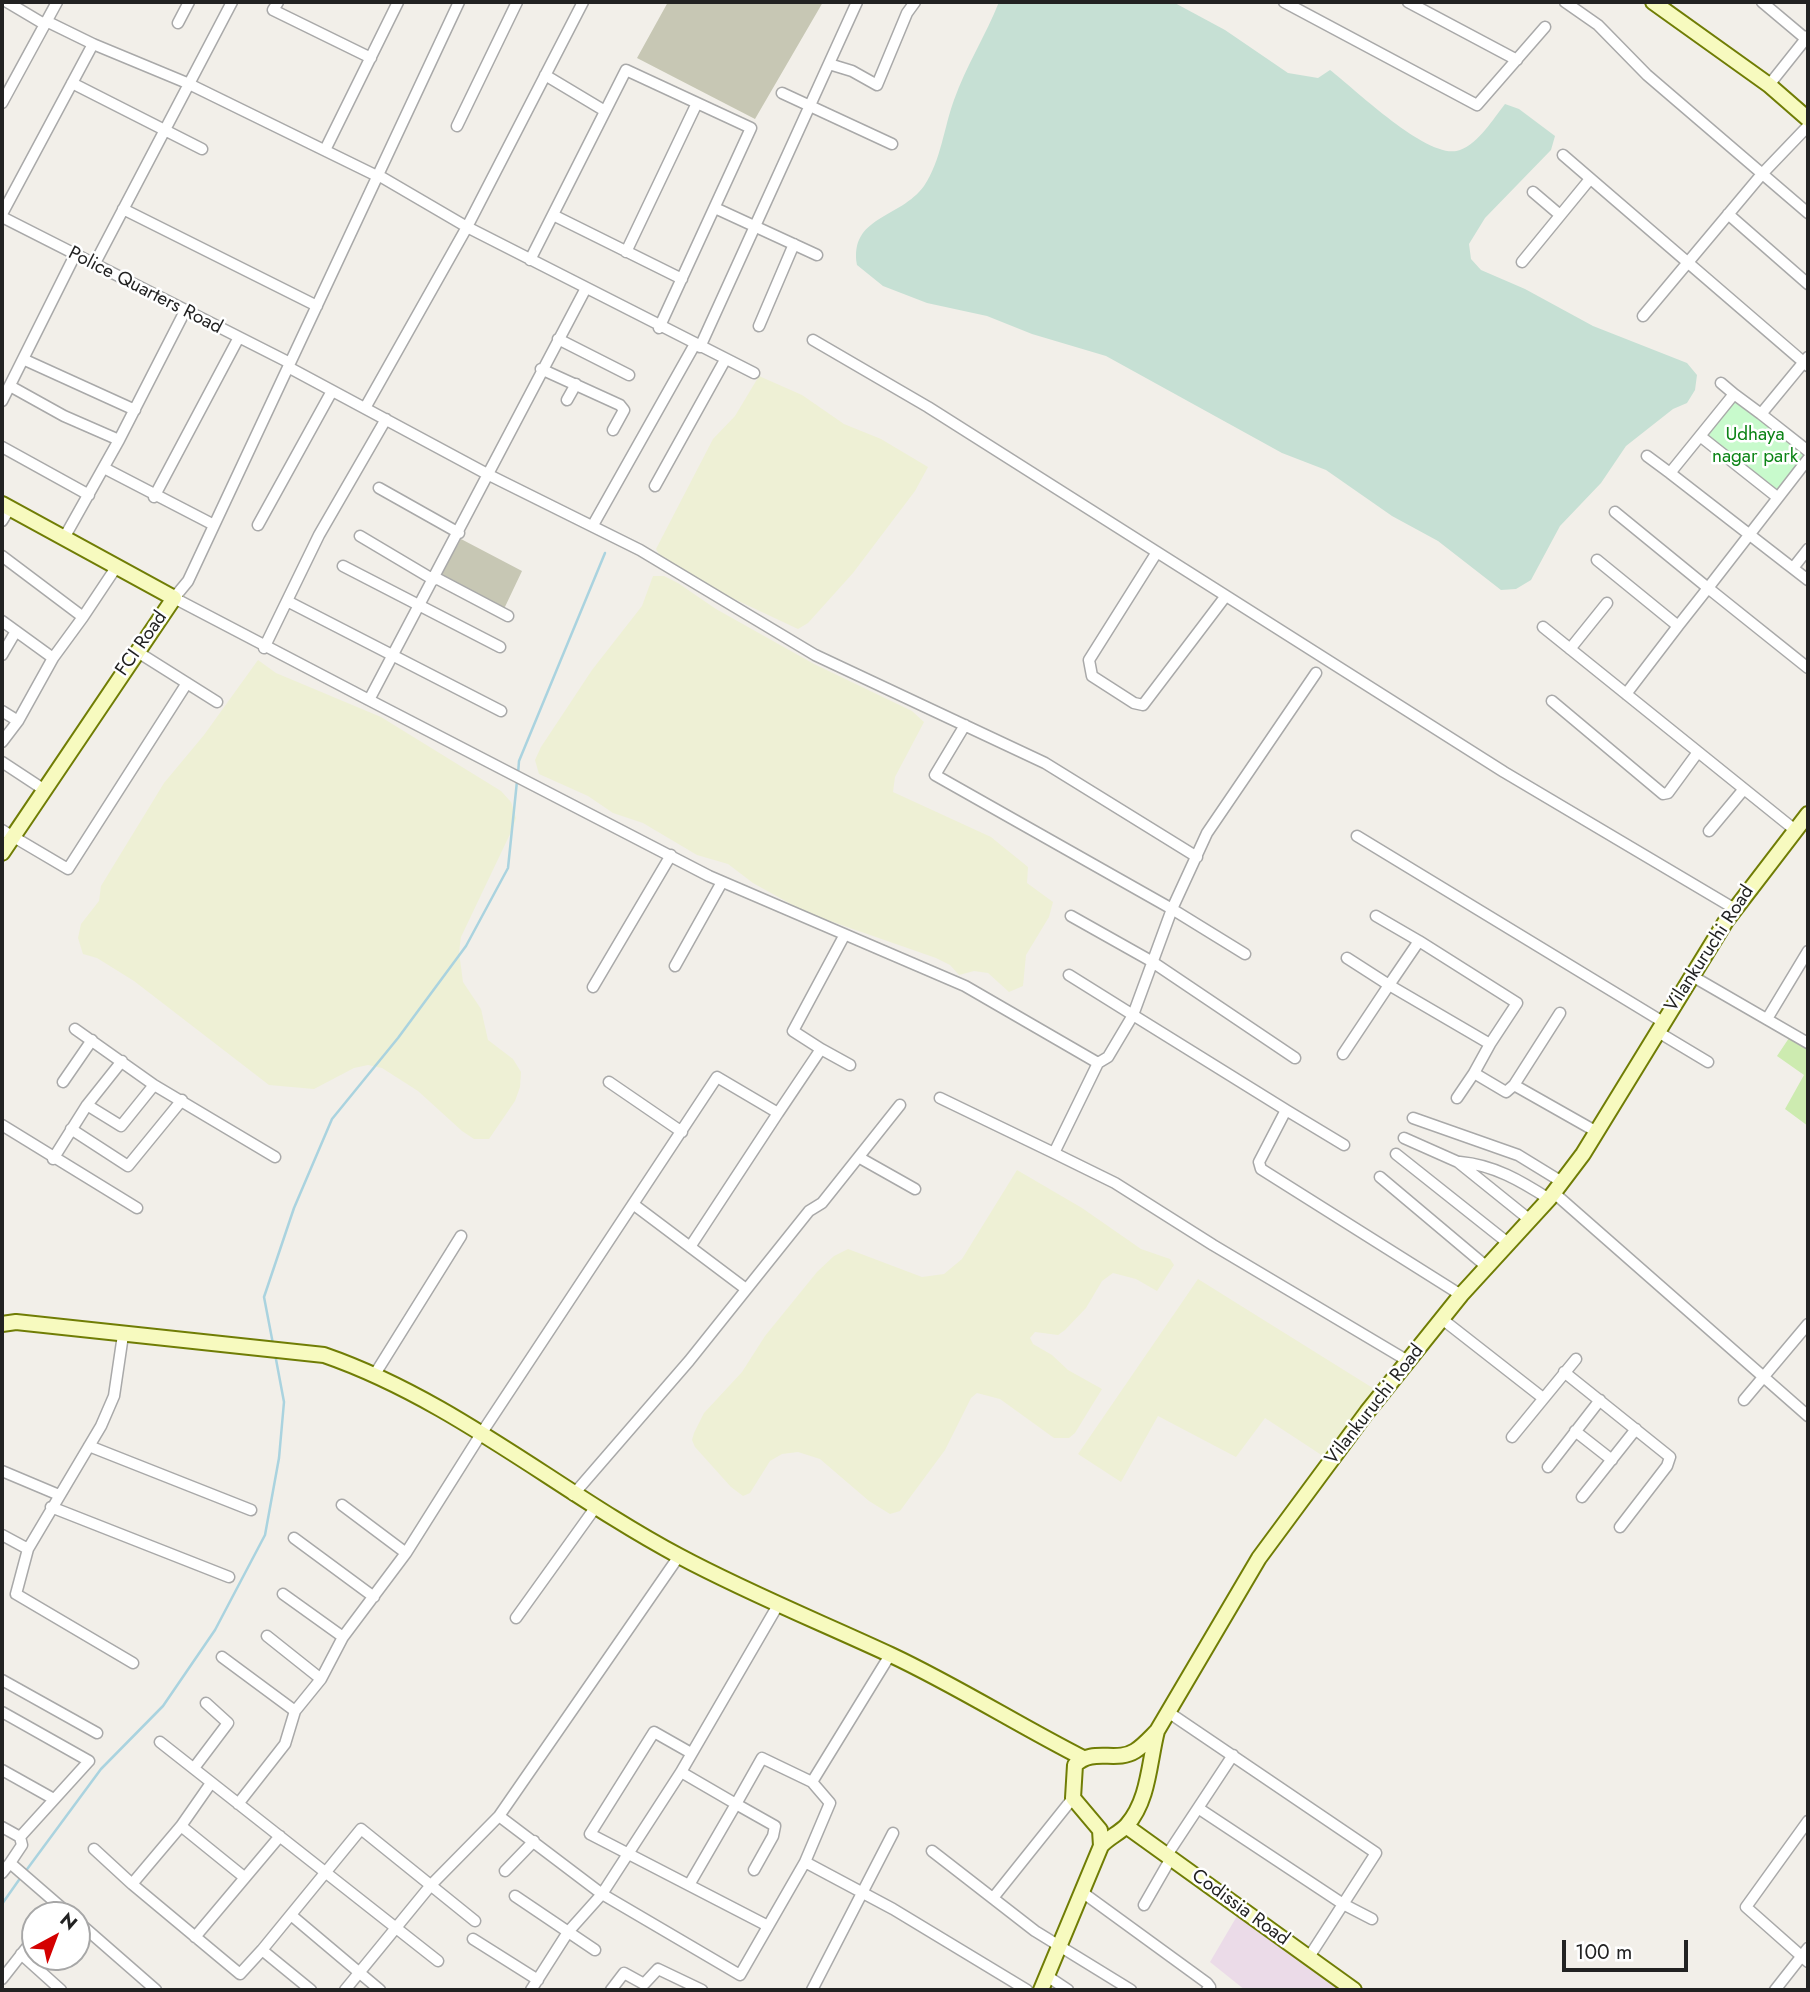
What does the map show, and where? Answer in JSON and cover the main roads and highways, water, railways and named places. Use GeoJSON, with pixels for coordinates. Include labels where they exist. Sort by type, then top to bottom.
{"type":"FeatureCollection","features":[{"type":"Feature","properties":{"kind":"waterway"},"geometry":{"type":"LineString","coordinates":[[518,774],[519,761],[605,553]]}},
{"type":"Feature","properties":{"kind":"waterway"},"geometry":{"type":"LineString","coordinates":[[273,1344],[264,1297],[294,1208],[332,1119],[398,1038],[466,946],[508,868],[517,781]]}},
{"type":"Feature","properties":{"kind":"waterway"},"geometry":{"type":"LineString","coordinates":[[25,1872],[101,1769],[163,1706],[215,1630],[265,1535],[279,1458],[284,1402],[275,1354]]}},
{"type":"Feature","properties":{"kind":"waterway"},"geometry":{"type":"LineString","coordinates":[[2,1904],[21,1877]]}},
{"type":"Feature","properties":{"kind":"park label","name":"Udhaya nagar park"},"geometry":{"type":"Point","coordinates":[1755,446]}}]}
